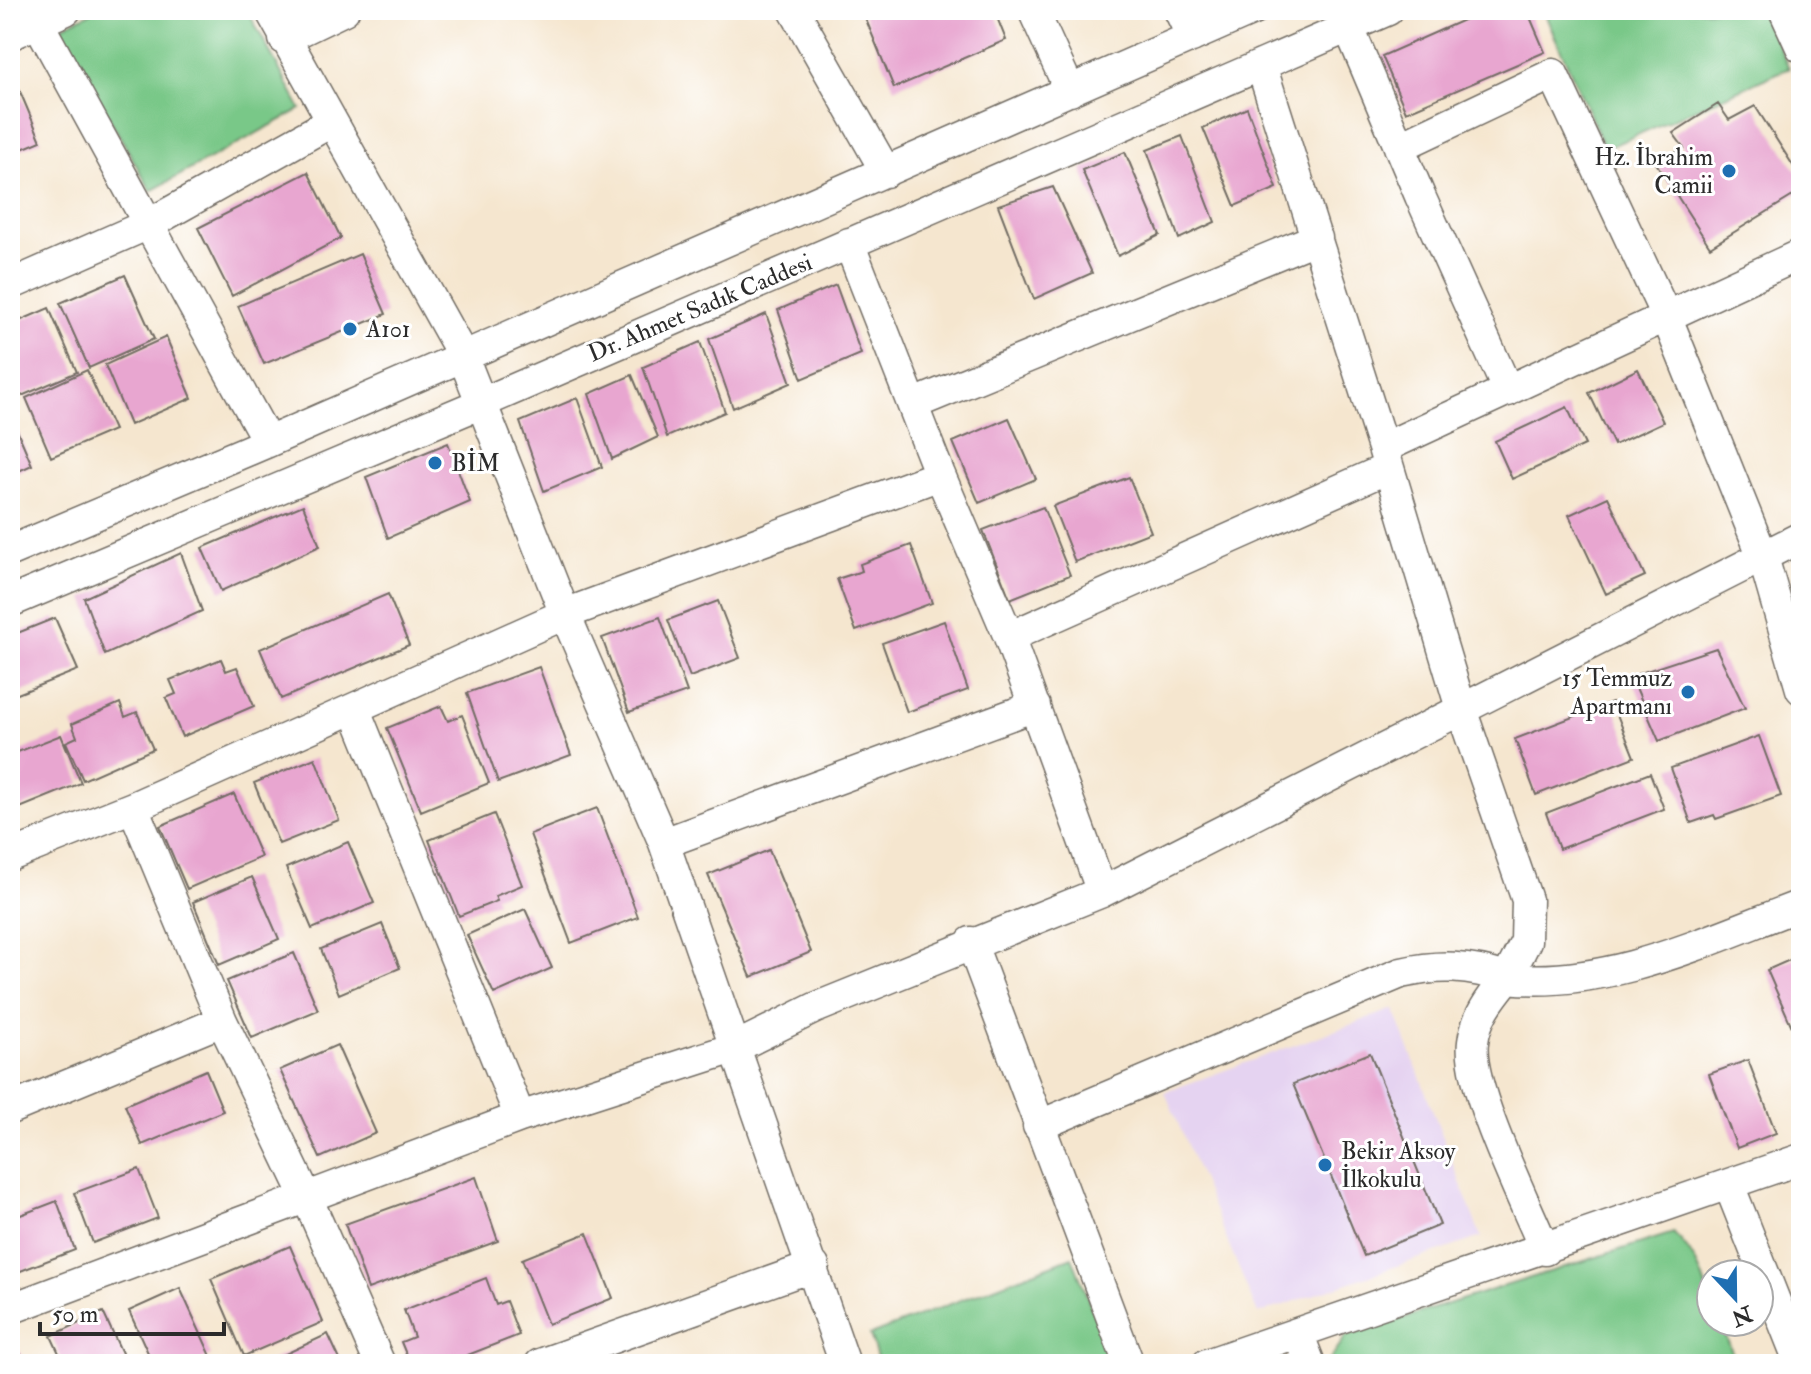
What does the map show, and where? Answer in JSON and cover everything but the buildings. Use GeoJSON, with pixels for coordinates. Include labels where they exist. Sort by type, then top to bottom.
{"type":"FeatureCollection","features":[{"type":"Feature","properties":{"kind":"street"},"geometry":{"type":"LineString","coordinates":[[270,10],[462,354],[484,402],[565,614],[664,843],[734,1048],[814,1266],[845,1364]]}},
{"type":"Feature","properties":{"kind":"street"},"geometry":{"type":"LineString","coordinates":[[284,39],[344,10]]}},
{"type":"Feature","properties":{"kind":"street"},"geometry":{"type":"LineString","coordinates":[[794,10],[886,172]]}},
{"type":"Feature","properties":{"kind":"street"},"geometry":{"type":"LineString","coordinates":[[1033,10],[1070,91]]}},
{"type":"Feature","properties":{"kind":"street"},"geometry":{"type":"LineString","coordinates":[[10,551],[268,442],[462,354],[1070,91],[1186,24],[1253,10]]}},
{"type":"Feature","properties":{"kind":"street","name":"Dr. Ahmet Sadık Caddesi"},"geometry":{"type":"LineString","coordinates":[[10,602],[484,402],[1388,10]]}},
{"type":"Feature","properties":{"kind":"street"},"geometry":{"type":"LineString","coordinates":[[1784,10],[1801,47]]}},
{"type":"Feature","properties":{"kind":"street"},"geometry":{"type":"LineString","coordinates":[[10,35],[45,14],[151,223],[268,442]]}},
{"type":"Feature","properties":{"kind":"street"},"geometry":{"type":"LineString","coordinates":[[1349,28],[1508,391]]}},
{"type":"Feature","properties":{"kind":"street"},"geometry":{"type":"LineString","coordinates":[[1261,65],[1386,458],[1462,712],[1527,900],[1526,941],[1507,978],[1487,1003],[1477,1024],[1472,1066],[1545,1250]]}},
{"type":"Feature","properties":{"kind":"street"},"geometry":{"type":"LineString","coordinates":[[1399,147],[1553,74],[1667,318],[1763,557],[1801,689]]}},
{"type":"Feature","properties":{"kind":"street"},"geometry":{"type":"LineString","coordinates":[[10,285],[151,223],[331,122]]}},
{"type":"Feature","properties":{"kind":"street"},"geometry":{"type":"LineString","coordinates":[[914,404],[1317,238]]}},
{"type":"Feature","properties":{"kind":"street"},"geometry":{"type":"LineString","coordinates":[[849,243],[940,475],[1009,637],[1102,892]]}},
{"type":"Feature","properties":{"kind":"street"},"geometry":{"type":"LineString","coordinates":[[1009,637],[1386,458],[1508,391],[1801,254]]}},
{"type":"Feature","properties":{"kind":"street"},"geometry":{"type":"LineString","coordinates":[[10,856],[133,807],[565,614],[940,475]]}},
{"type":"Feature","properties":{"kind":"street"},"geometry":{"type":"LineString","coordinates":[[10,1309],[308,1200],[520,1117],[734,1048],[815,1008],[971,942],[1102,892],[1462,712],[1801,537]]}},
{"type":"Feature","properties":{"kind":"street"},"geometry":{"type":"LineString","coordinates":[[664,843],[1035,706]]}},
{"type":"Feature","properties":{"kind":"street"},"geometry":{"type":"LineString","coordinates":[[355,710],[520,1117]]}},
{"type":"Feature","properties":{"kind":"street"},"geometry":{"type":"LineString","coordinates":[[133,807],[222,1021],[308,1200],[380,1364]]}},
{"type":"Feature","properties":{"kind":"street"},"geometry":{"type":"LineString","coordinates":[[1038,1126],[1401,973],[1452,966],[1507,978],[1563,979],[1625,968],[1801,905]]}},
{"type":"Feature","properties":{"kind":"street"},"geometry":{"type":"LineString","coordinates":[[971,942],[1129,1364]]}},
{"type":"Feature","properties":{"kind":"street"},"geometry":{"type":"LineString","coordinates":[[10,1109],[222,1021]]}},
{"type":"Feature","properties":{"kind":"street"},"geometry":{"type":"LineString","coordinates":[[1207,1364],[1545,1250],[1801,1159]]}},
{"type":"Feature","properties":{"kind":"street"},"geometry":{"type":"LineString","coordinates":[[1729,1185],[1800,1364]]}},
{"type":"Feature","properties":{"kind":"street"},"geometry":{"type":"LineString","coordinates":[[540,1364],[814,1266]]}},
{"type":"Feature","properties":{"kind":"street"},"geometry":{"type":"LineString","coordinates":[[1298,1333],[1310,1364]]}},
{"type":"Feature","properties":{"kind":"shaded area","name":"Bekir Aksoy İlkokulu"},"geometry":{"type":"Polygon","coordinates":[[[1394,1009],[1481,1237],[1258,1314],[1165,1092],[1394,1009]]]}},
{"type":"Feature","properties":{"kind":"green space"},"geometry":{"type":"Polygon","coordinates":[[[97,10],[247,10],[301,109],[151,191],[58,28],[97,10]]]}},
{"type":"Feature","properties":{"kind":"green space"},"geometry":{"type":"Polygon","coordinates":[[[1543,10],[1762,10],[1789,68],[1605,149],[1543,10]]]}},
{"type":"Feature","properties":{"kind":"green space"},"geometry":{"type":"Polygon","coordinates":[[[1673,1233],[1695,1260],[1695,1338],[1726,1338],[1737,1364],[1327,1364],[1346,1336],[1673,1233]]]}},
{"type":"Feature","properties":{"kind":"green space"},"geometry":{"type":"Polygon","coordinates":[[[1072,1257],[1107,1348],[1108,1364],[879,1364],[870,1335],[1072,1257]]]}},
{"type":"Feature","properties":{"kind":"place","name":"Hz. İbrahim Camii"},"geometry":{"type":"Point","coordinates":[1729,171]}},
{"type":"Feature","properties":{"kind":"place","name":"A101"},"geometry":{"type":"Point","coordinates":[350,329]}},
{"type":"Feature","properties":{"kind":"place","name":"BİM"},"geometry":{"type":"Point","coordinates":[435,463]}},
{"type":"Feature","properties":{"kind":"place","name":"15 Temmuz Apartmanı"},"geometry":{"type":"Point","coordinates":[1688,692]}},
{"type":"Feature","properties":{"kind":"place","name":"Bekir Aksoy İlkokulu"},"geometry":{"type":"Point","coordinates":[1325,1165]}}]}
